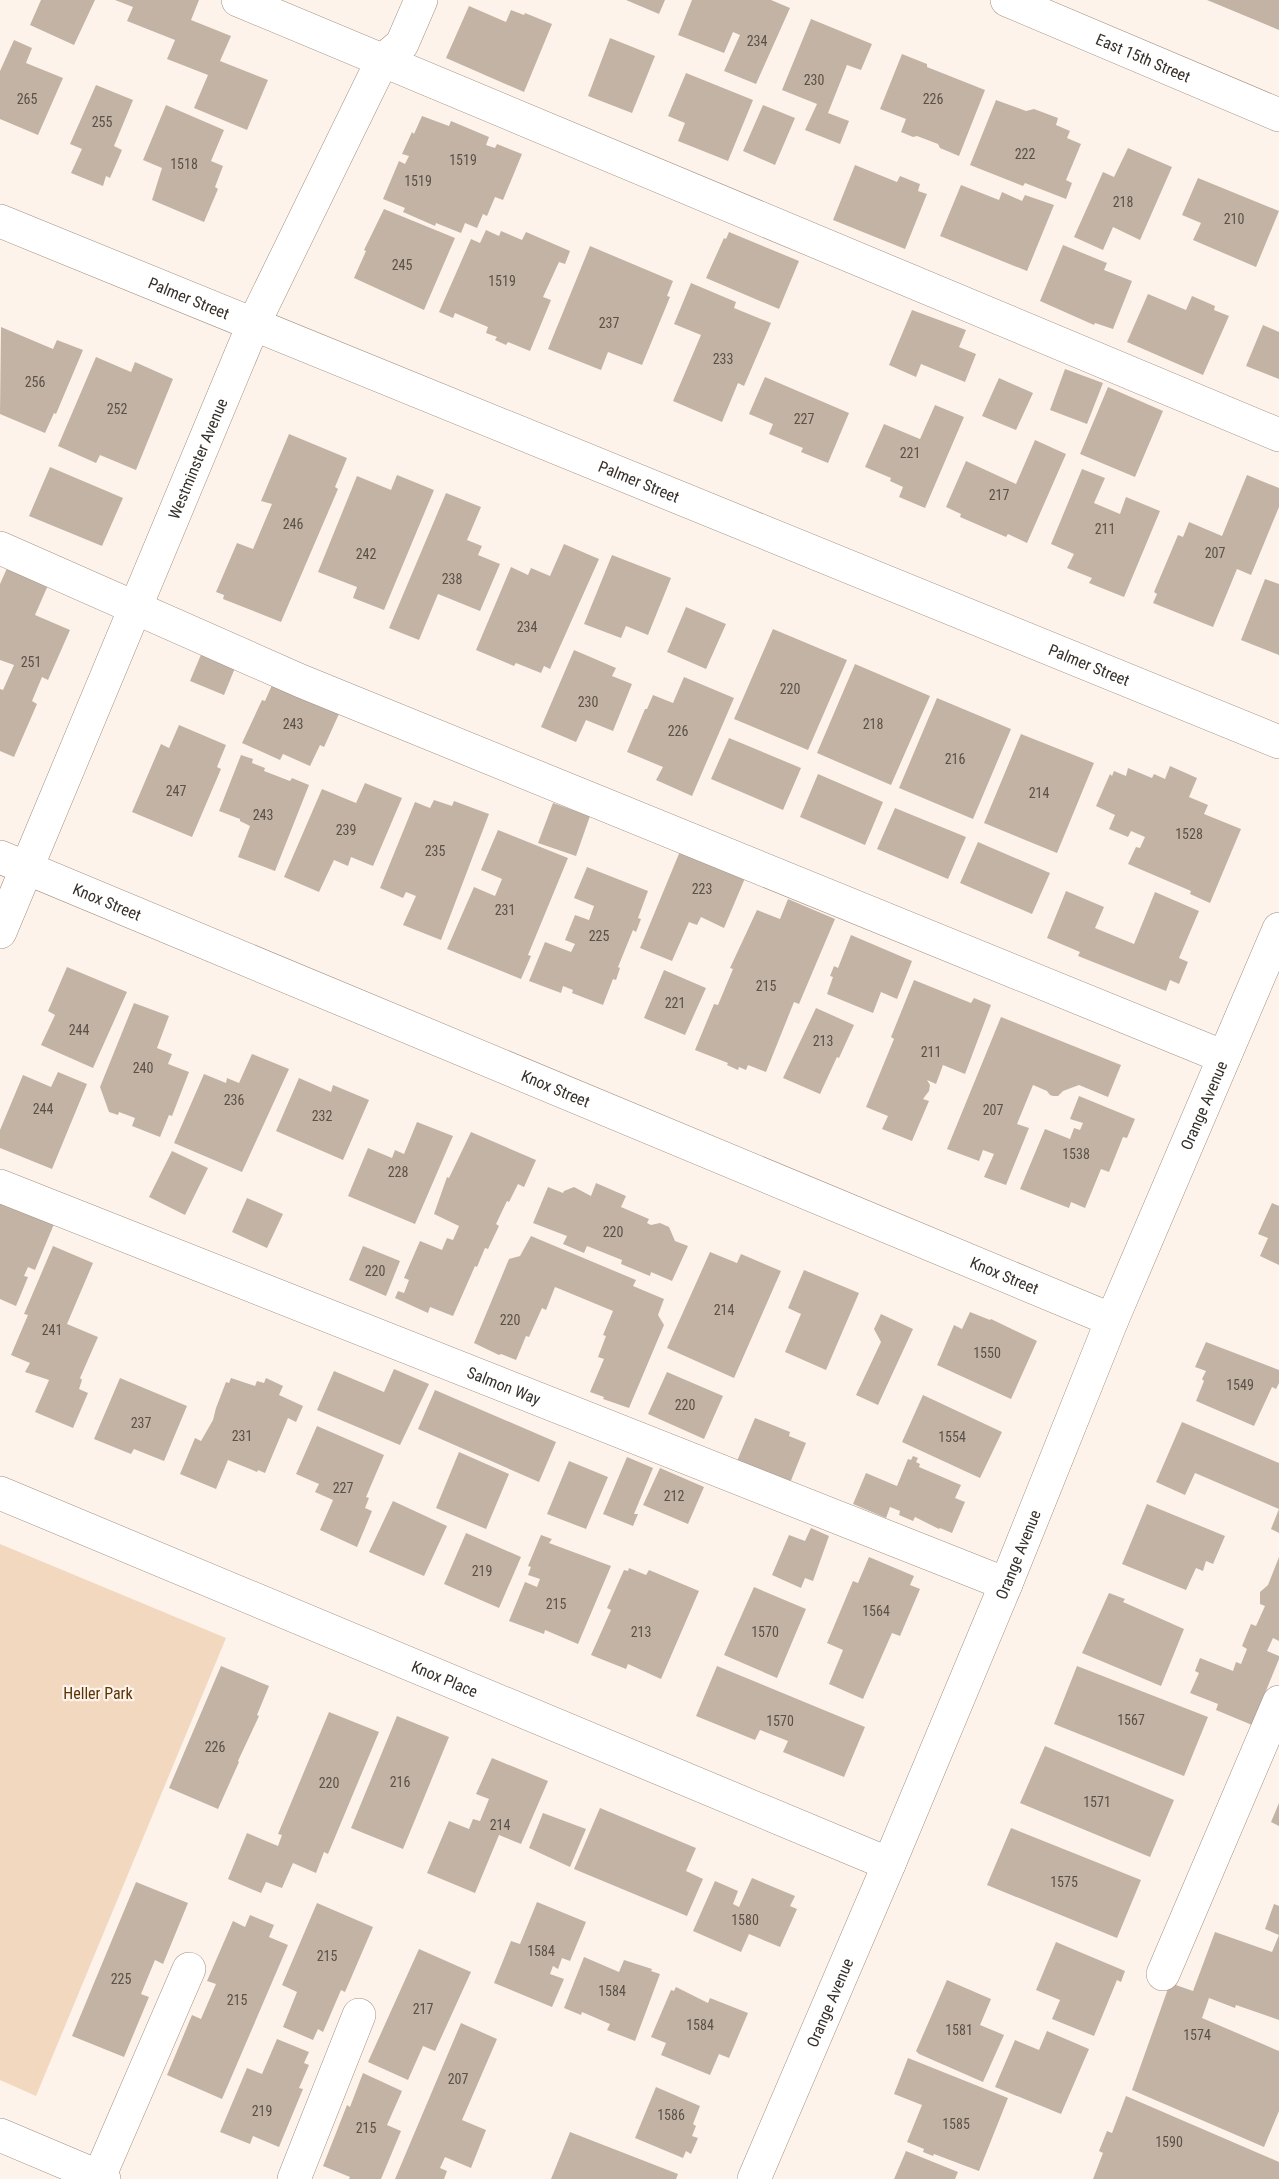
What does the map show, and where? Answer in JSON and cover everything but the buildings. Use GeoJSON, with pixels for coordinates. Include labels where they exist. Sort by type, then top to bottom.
{"type":"FeatureCollection","features":[{"type":"Feature","properties":{"kind":"street"},"geometry":{"type":"LineString","coordinates":[[238,0],[1279,435]]}},
{"type":"Feature","properties":{"kind":"street","name":"Westminster Avenue"},"geometry":{"type":"LineString","coordinates":[[0,932],[14,862],[136,607],[254,323],[382,60],[402,44],[421,0]]}},
{"type":"Feature","properties":{"kind":"street","name":"East 15th Street"},"geometry":{"type":"LineString","coordinates":[[1020,2],[1279,116]]}},
{"type":"Feature","properties":{"kind":"street","name":"Palmer Street"},"geometry":{"type":"LineString","coordinates":[[0,221],[1279,742]]}},
{"type":"Feature","properties":{"kind":"street"},"geometry":{"type":"LineString","coordinates":[[0,548],[301,681],[1224,1057]]}},
{"type":"Feature","properties":{"kind":"street","name":"Knox Street"},"geometry":{"type":"LineString","coordinates":[[14,862],[1112,1320]]}},
{"type":"Feature","properties":{"kind":"street","name":"Orange Avenue"},"geometry":{"type":"LineString","coordinates":[[754,2179],[889,1864],[1006,1584],[1112,1320],[1279,928]]}},
{"type":"Feature","properties":{"kind":"street","name":"Salmon Way"},"geometry":{"type":"LineString","coordinates":[[0,1186],[1006,1584]]}},
{"type":"Feature","properties":{"kind":"street","name":"Knox Place"},"geometry":{"type":"LineString","coordinates":[[0,1493],[889,1864]]}},
{"type":"Feature","properties":{"kind":"street"},"geometry":{"type":"LineString","coordinates":[[1163,1974],[1279,1702]]}},
{"type":"Feature","properties":{"kind":"street"},"geometry":{"type":"LineString","coordinates":[[0,2135],[102,2178],[189,1969]]}},
{"type":"Feature","properties":{"kind":"street"},"geometry":{"type":"LineString","coordinates":[[294,2179],[359,2015]]}},
{"type":"Feature","properties":{"kind":"green space","name":"Heller Park"},"geometry":{"type":"Polygon","coordinates":[[[0,1544],[226,1638],[36,2096],[0,2080],[0,1544]]]}}]}
